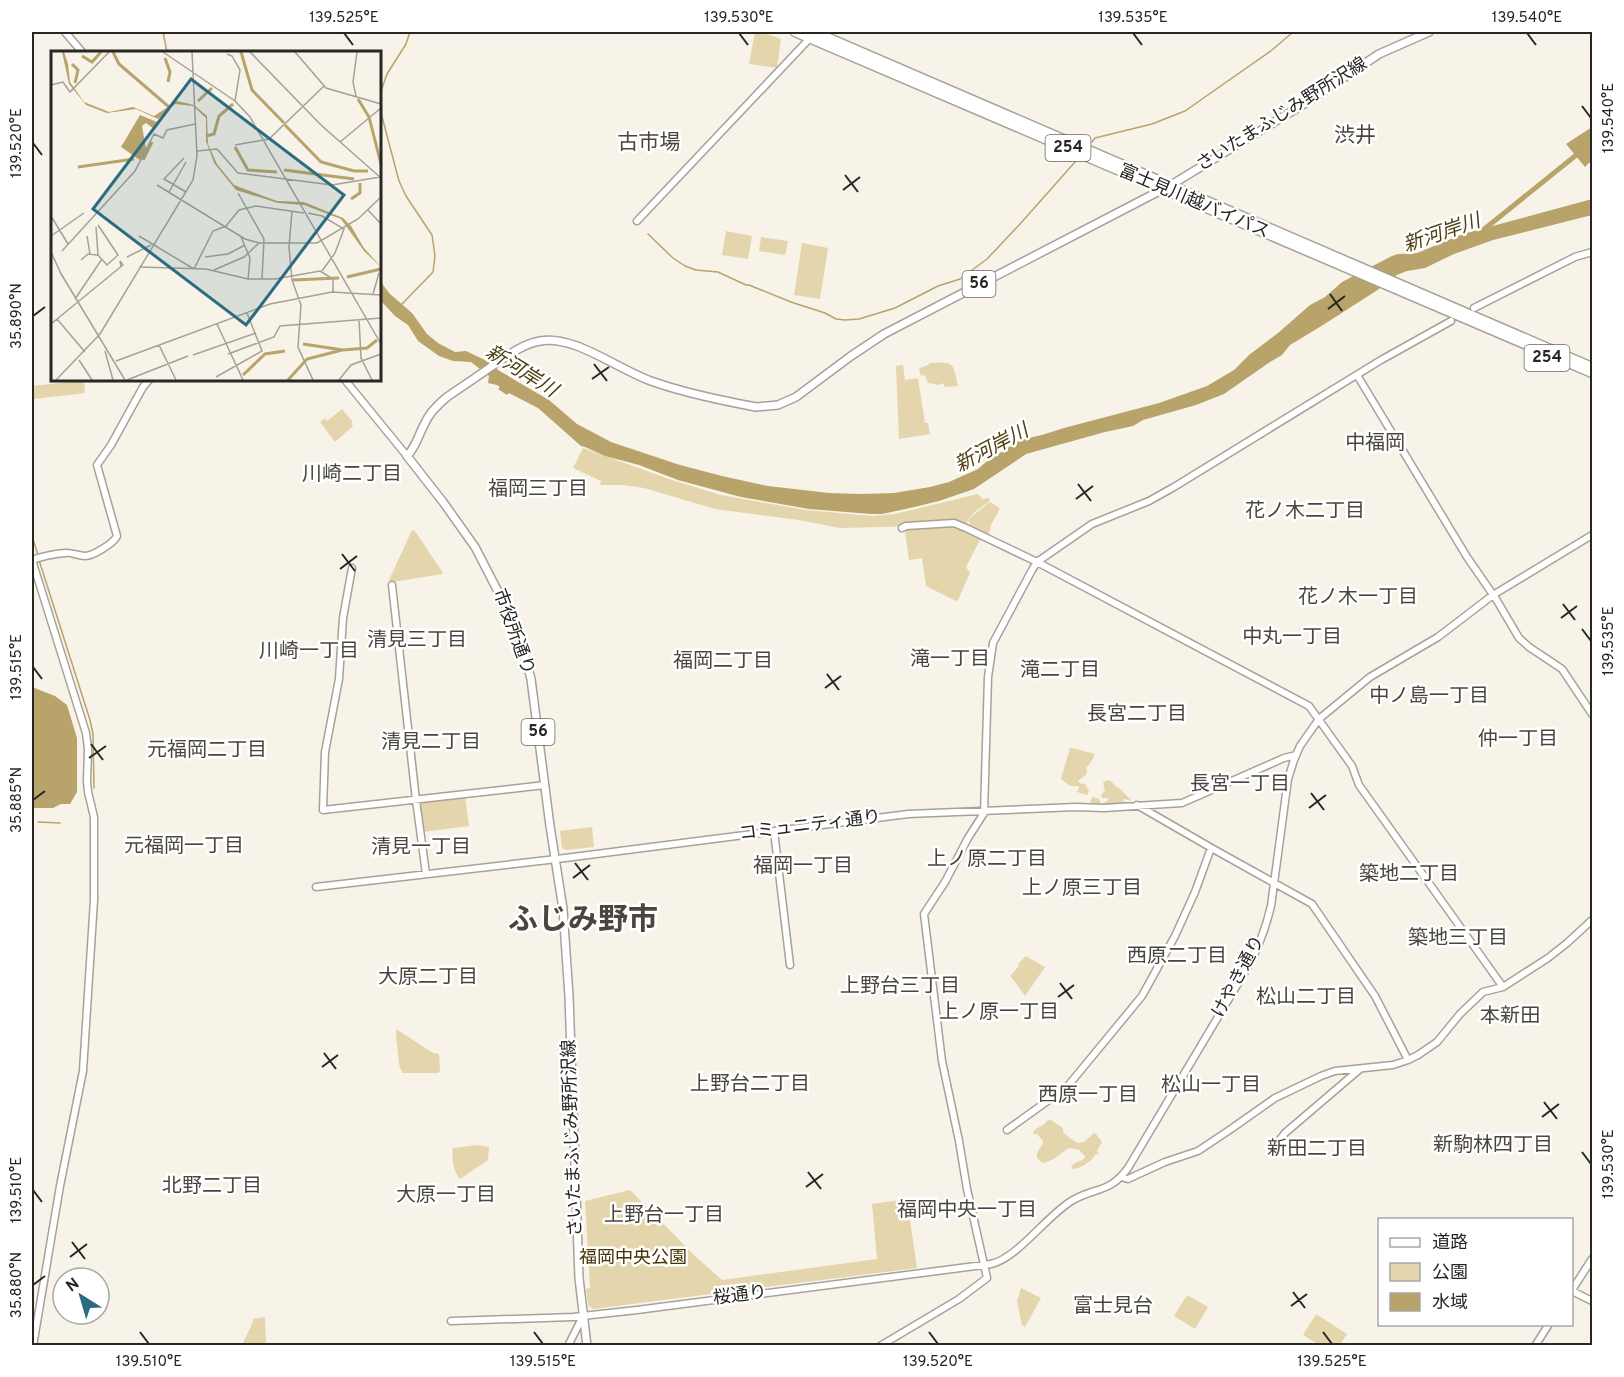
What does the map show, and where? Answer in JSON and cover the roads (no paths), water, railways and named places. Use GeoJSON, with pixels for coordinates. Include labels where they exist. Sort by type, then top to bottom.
{"type":"FeatureCollection","features":[{"type":"Feature","properties":{"kind":"highway","name":"富士見川越バイパス"},"geometry":{"type":"LineString","coordinates":[[795,32],[814,33],[1171,185],[1593,373]]}},
{"type":"Feature","properties":{"kind":"highway","name":"富士見川越バイパス"},"geometry":{"type":"LineString","coordinates":[[814,33],[1162,190],[1344,263]]}},
{"type":"Feature","properties":{"kind":"highway","name":"富士見川越バイパス"},"geometry":{"type":"LineString","coordinates":[[1403,289],[1593,367]]}},
{"type":"Feature","properties":{"kind":"highway","name":"254"},"geometry":{"type":"LineString","coordinates":[[1504,335],[1533,352],[1593,378]]}},
{"type":"Feature","properties":{"kind":"highway","name":"254"},"geometry":{"type":"LineString","coordinates":[[1536,343],[1558,348],[1593,362]]}},
{"type":"Feature","properties":{"kind":"main road","name":"さいたまふじみ野所沢線"},"geometry":{"type":"LineString","coordinates":[[407,456],[433,410],[512,353],[548,339],[567,342],[633,374],[664,386],[743,405],[761,407],[778,405],[796,397],[884,334],[1162,190],[1304,105],[1379,54],[1429,32]]}},
{"type":"Feature","properties":{"kind":"main road","name":"市役所通り"},"geometry":{"type":"LineString","coordinates":[[407,456],[468,537],[494,582],[523,649],[531,679],[563,909],[569,996]]}},
{"type":"Feature","properties":{"kind":"main road","name":"さいたまふじみ野所沢線"},"geometry":{"type":"LineString","coordinates":[[569,996],[576,1234],[583,1316]]}},
{"type":"Feature","properties":{"kind":"main road","name":"56"},"geometry":{"type":"LineString","coordinates":[[583,1316],[586,1346]]}},
{"type":"Feature","properties":{"kind":"street"},"geometry":{"type":"LineString","coordinates":[[65,32],[81,51]]}},
{"type":"Feature","properties":{"kind":"street"},"geometry":{"type":"LineString","coordinates":[[637,221],[814,33]]}},
{"type":"Feature","properties":{"kind":"street"},"geometry":{"type":"LineString","coordinates":[[1474,308],[1575,257],[1593,252]]}},
{"type":"Feature","properties":{"kind":"street"},"geometry":{"type":"LineString","coordinates":[[880,1346],[959,1299],[986,1280],[987,1275],[965,1182],[942,1061],[924,914],[945,882],[984,812],[988,677],[993,643],[1037,562],[1092,524],[1149,501],[1174,487],[1381,360],[1451,321]]}},
{"type":"Feature","properties":{"kind":"street"},"geometry":{"type":"LineString","coordinates":[[1357,375],[1519,638],[1529,648],[1562,669],[1593,714]]}},
{"type":"Feature","properties":{"kind":"street"},"geometry":{"type":"LineString","coordinates":[[33,1346],[82,1071],[93,900],[94,817],[88,792],[86,734],[32,560],[42,556],[68,553],[84,556],[116,541],[117,537],[97,465],[148,381]]}},
{"type":"Feature","properties":{"kind":"street"},"geometry":{"type":"LineString","coordinates":[[346,381],[407,456]]}},
{"type":"Feature","properties":{"kind":"street"},"geometry":{"type":"LineString","coordinates":[[902,528],[954,523],[1037,562],[1309,706],[1352,766],[1359,785],[1503,987]]}},
{"type":"Feature","properties":{"kind":"street","name":"けやき通り"},"geometry":{"type":"LineString","coordinates":[[1122,1177],[1249,965],[1267,922],[1287,788],[1296,755],[1308,733],[1319,719],[1370,677],[1438,637],[1493,595],[1593,535]]}},
{"type":"Feature","properties":{"kind":"street"},"geometry":{"type":"LineString","coordinates":[[352,568],[343,618],[340,672],[325,752],[323,810],[545,785]]}},
{"type":"Feature","properties":{"kind":"street"},"geometry":{"type":"LineString","coordinates":[[392,585],[426,874]]}},
{"type":"Feature","properties":{"kind":"street","name":"コミュニティ通り"},"geometry":{"type":"LineString","coordinates":[[316,887],[908,814],[1076,807],[1104,808],[1182,802],[1284,758],[1296,755]]}},
{"type":"Feature","properties":{"kind":"street"},"geometry":{"type":"LineString","coordinates":[[1137,805],[1312,904],[1375,996],[1408,1060]]}},
{"type":"Feature","properties":{"kind":"street"},"geometry":{"type":"LineString","coordinates":[[774,831],[790,965]]}},
{"type":"Feature","properties":{"kind":"street"},"geometry":{"type":"LineString","coordinates":[[1007,1130],[1067,1087],[1142,996],[1195,892],[1211,848]]}},
{"type":"Feature","properties":{"kind":"street","name":"桜通り"},"geometry":{"type":"LineString","coordinates":[[451,1321],[583,1316],[996,1263],[1071,1201],[1110,1186],[1122,1177],[1128,1179],[1165,1162],[1198,1151],[1275,1098],[1335,1071],[1386,1066],[1408,1060],[1437,1042],[1467,1005],[1483,992],[1503,987],[1558,950],[1593,920]]}},
{"type":"Feature","properties":{"kind":"street"},"geometry":{"type":"LineString","coordinates":[[1274,1147],[1285,1133],[1360,1069]]}},
{"type":"Feature","properties":{"kind":"street"},"geometry":{"type":"LineString","coordinates":[[1573,1289],[1593,1259]]}},
{"type":"Feature","properties":{"kind":"street"},"geometry":{"type":"LineString","coordinates":[[1573,1291],[1593,1301]]}},
{"type":"Feature","properties":{"kind":"street"},"geometry":{"type":"LineString","coordinates":[[568,1346],[583,1316]]}},
{"type":"Feature","properties":{"kind":"street"},"geometry":{"type":"LineString","coordinates":[[1535,1346],[1548,1326]]}},
{"type":"Feature","properties":{"kind":"water"},"geometry":{"type":"Polygon","coordinates":[[[1592,127],[1592,160],[1585,167],[1566,144],[1592,127]]]}},
{"type":"Feature","properties":{"kind":"water"},"geometry":{"type":"Polygon","coordinates":[[[1592,199],[1592,215],[1493,240],[1454,254],[1425,268],[1397,275],[1376,291],[1290,345],[1282,355],[1224,394],[1196,405],[1143,420],[1133,426],[1026,454],[974,489],[939,501],[882,514],[809,509],[741,497],[678,480],[581,446],[538,408],[509,393],[507,395],[498,389],[500,387],[497,385],[488,383],[489,376],[471,362],[453,361],[439,356],[418,341],[408,325],[395,316],[381,301],[381,282],[390,294],[412,313],[427,334],[438,343],[455,352],[466,351],[485,360],[549,400],[577,424],[611,442],[680,465],[768,486],[829,493],[894,493],[949,482],[978,469],[1020,440],[1159,403],[1207,386],[1234,370],[1310,305],[1325,297],[1342,282],[1392,256],[1417,253],[1463,234],[1592,199]]]}},
{"type":"Feature","properties":{"kind":"water"},"geometry":{"type":"Polygon","coordinates":[[[32,687],[55,696],[67,705],[77,738],[77,792],[70,804],[61,804],[53,808],[32,808],[32,687]]]}},
{"type":"Feature","properties":{"kind":"waterway"},"geometry":{"type":"LineString","coordinates":[[163,32],[167,51]]}},
{"type":"Feature","properties":{"kind":"waterway"},"geometry":{"type":"LineString","coordinates":[[381,91],[387,74],[406,44],[410,32]]}},
{"type":"Feature","properties":{"kind":"waterway"},"geometry":{"type":"LineString","coordinates":[[1092,142],[1095,138],[1152,124],[1185,111],[1272,50],[1293,32]]}},
{"type":"Feature","properties":{"kind":"waterway"},"geometry":{"type":"LineString","coordinates":[[381,113],[399,181],[406,196],[432,235],[435,256],[433,272],[402,304]]}},
{"type":"Feature","properties":{"kind":"waterway","name":"新河岸川"},"geometry":{"type":"LineString","coordinates":[[1482,231],[1580,152]]}},
{"type":"Feature","properties":{"kind":"waterway"},"geometry":{"type":"LineString","coordinates":[[648,234],[685,266],[696,270],[718,272],[836,319],[859,319],[895,308],[938,286],[960,279],[987,259],[1075,162]]}},
{"type":"Feature","properties":{"kind":"waterway"},"geometry":{"type":"LineString","coordinates":[[32,536],[38,555]]}},
{"type":"Feature","properties":{"kind":"waterway"},"geometry":{"type":"LineString","coordinates":[[39,560],[90,720],[93,734],[94,788]]}},
{"type":"Feature","properties":{"kind":"waterway"},"geometry":{"type":"LineString","coordinates":[[38,822],[60,823]]}},
{"type":"Feature","properties":{"kind":"district","name":"渋井"},"geometry":{"type":"Point","coordinates":[1355,136]}},
{"type":"Feature","properties":{"kind":"district","name":"古市場"},"geometry":{"type":"Point","coordinates":[649,143]}},
{"type":"Feature","properties":{"kind":"district","name":"中福岡"},"geometry":{"type":"Point","coordinates":[1375,444]}},
{"type":"Feature","properties":{"kind":"district","name":"川崎二丁目"},"geometry":{"type":"Point","coordinates":[352,475]}},
{"type":"Feature","properties":{"kind":"district","name":"福岡三丁目"},"geometry":{"type":"Point","coordinates":[538,490]}},
{"type":"Feature","properties":{"kind":"district","name":"花ノ木二丁目"},"geometry":{"type":"Point","coordinates":[1305,512]}},
{"type":"Feature","properties":{"kind":"district","name":"花ノ木一丁目"},"geometry":{"type":"Point","coordinates":[1358,598]}},
{"type":"Feature","properties":{"kind":"district","name":"中丸一丁目"},"geometry":{"type":"Point","coordinates":[1292,638]}},
{"type":"Feature","properties":{"kind":"district","name":"清見三丁目"},"geometry":{"type":"Point","coordinates":[417,641]}},
{"type":"Feature","properties":{"kind":"district","name":"川崎一丁目"},"geometry":{"type":"Point","coordinates":[309,652]}},
{"type":"Feature","properties":{"kind":"district","name":"滝一丁目"},"geometry":{"type":"Point","coordinates":[950,660]}},
{"type":"Feature","properties":{"kind":"district","name":"福岡二丁目"},"geometry":{"type":"Point","coordinates":[723,662]}},
{"type":"Feature","properties":{"kind":"district","name":"滝二丁目"},"geometry":{"type":"Point","coordinates":[1060,671]}},
{"type":"Feature","properties":{"kind":"district","name":"中ノ島一丁目"},"geometry":{"type":"Point","coordinates":[1429,697]}},
{"type":"Feature","properties":{"kind":"district","name":"長宮二丁目"},"geometry":{"type":"Point","coordinates":[1137,715]}},
{"type":"Feature","properties":{"kind":"district","name":"仲一丁目"},"geometry":{"type":"Point","coordinates":[1518,740]}},
{"type":"Feature","properties":{"kind":"district","name":"清見二丁目"},"geometry":{"type":"Point","coordinates":[431,743]}},
{"type":"Feature","properties":{"kind":"district","name":"元福岡二丁目"},"geometry":{"type":"Point","coordinates":[207,751]}},
{"type":"Feature","properties":{"kind":"district","name":"長宮一丁目"},"geometry":{"type":"Point","coordinates":[1240,785]}},
{"type":"Feature","properties":{"kind":"district","name":"元福岡一丁目"},"geometry":{"type":"Point","coordinates":[184,847]}},
{"type":"Feature","properties":{"kind":"district","name":"清見一丁目"},"geometry":{"type":"Point","coordinates":[421,848]}},
{"type":"Feature","properties":{"kind":"district","name":"上ノ原二丁目"},"geometry":{"type":"Point","coordinates":[987,860]}},
{"type":"Feature","properties":{"kind":"district","name":"福岡一丁目"},"geometry":{"type":"Point","coordinates":[803,867]}},
{"type":"Feature","properties":{"kind":"district","name":"築地二丁目"},"geometry":{"type":"Point","coordinates":[1409,875]}},
{"type":"Feature","properties":{"kind":"district","name":"上ノ原三丁目"},"geometry":{"type":"Point","coordinates":[1082,889]}},
{"type":"Feature","properties":{"kind":"district","name":"ふじみ野市"},"geometry":{"type":"Point","coordinates":[583,921]}},
{"type":"Feature","properties":{"kind":"district","name":"築地三丁目"},"geometry":{"type":"Point","coordinates":[1458,939]}},
{"type":"Feature","properties":{"kind":"district","name":"西原二丁目"},"geometry":{"type":"Point","coordinates":[1177,957]}},
{"type":"Feature","properties":{"kind":"district","name":"大原二丁目"},"geometry":{"type":"Point","coordinates":[428,978]}},
{"type":"Feature","properties":{"kind":"district","name":"上野台三丁目"},"geometry":{"type":"Point","coordinates":[900,987]}},
{"type":"Feature","properties":{"kind":"district","name":"松山二丁目"},"geometry":{"type":"Point","coordinates":[1306,998]}},
{"type":"Feature","properties":{"kind":"district","name":"上ノ原一丁目"},"geometry":{"type":"Point","coordinates":[999,1013]}},
{"type":"Feature","properties":{"kind":"district","name":"本新田"},"geometry":{"type":"Point","coordinates":[1510,1017]}},
{"type":"Feature","properties":{"kind":"district","name":"上野台二丁目"},"geometry":{"type":"Point","coordinates":[750,1085]}},
{"type":"Feature","properties":{"kind":"district","name":"松山一丁目"},"geometry":{"type":"Point","coordinates":[1211,1086]}},
{"type":"Feature","properties":{"kind":"district","name":"西原一丁目"},"geometry":{"type":"Point","coordinates":[1088,1096]}},
{"type":"Feature","properties":{"kind":"district","name":"新駒林四丁目"},"geometry":{"type":"Point","coordinates":[1493,1146]}},
{"type":"Feature","properties":{"kind":"district","name":"新田二丁目"},"geometry":{"type":"Point","coordinates":[1317,1150]}},
{"type":"Feature","properties":{"kind":"district","name":"北野二丁目"},"geometry":{"type":"Point","coordinates":[212,1187]}},
{"type":"Feature","properties":{"kind":"district","name":"大原一丁目"},"geometry":{"type":"Point","coordinates":[446,1196]}},
{"type":"Feature","properties":{"kind":"district","name":"福岡中央一丁目"},"geometry":{"type":"Point","coordinates":[967,1211]}},
{"type":"Feature","properties":{"kind":"district","name":"上野台一丁目"},"geometry":{"type":"Point","coordinates":[664,1216]}},
{"type":"Feature","properties":{"kind":"district","name":"富士見台"},"geometry":{"type":"Point","coordinates":[1113,1307]}},
{"type":"Feature","properties":{"kind":"park label","name":"福岡中央公園"},"geometry":{"type":"Point","coordinates":[633,1258]}}]}
